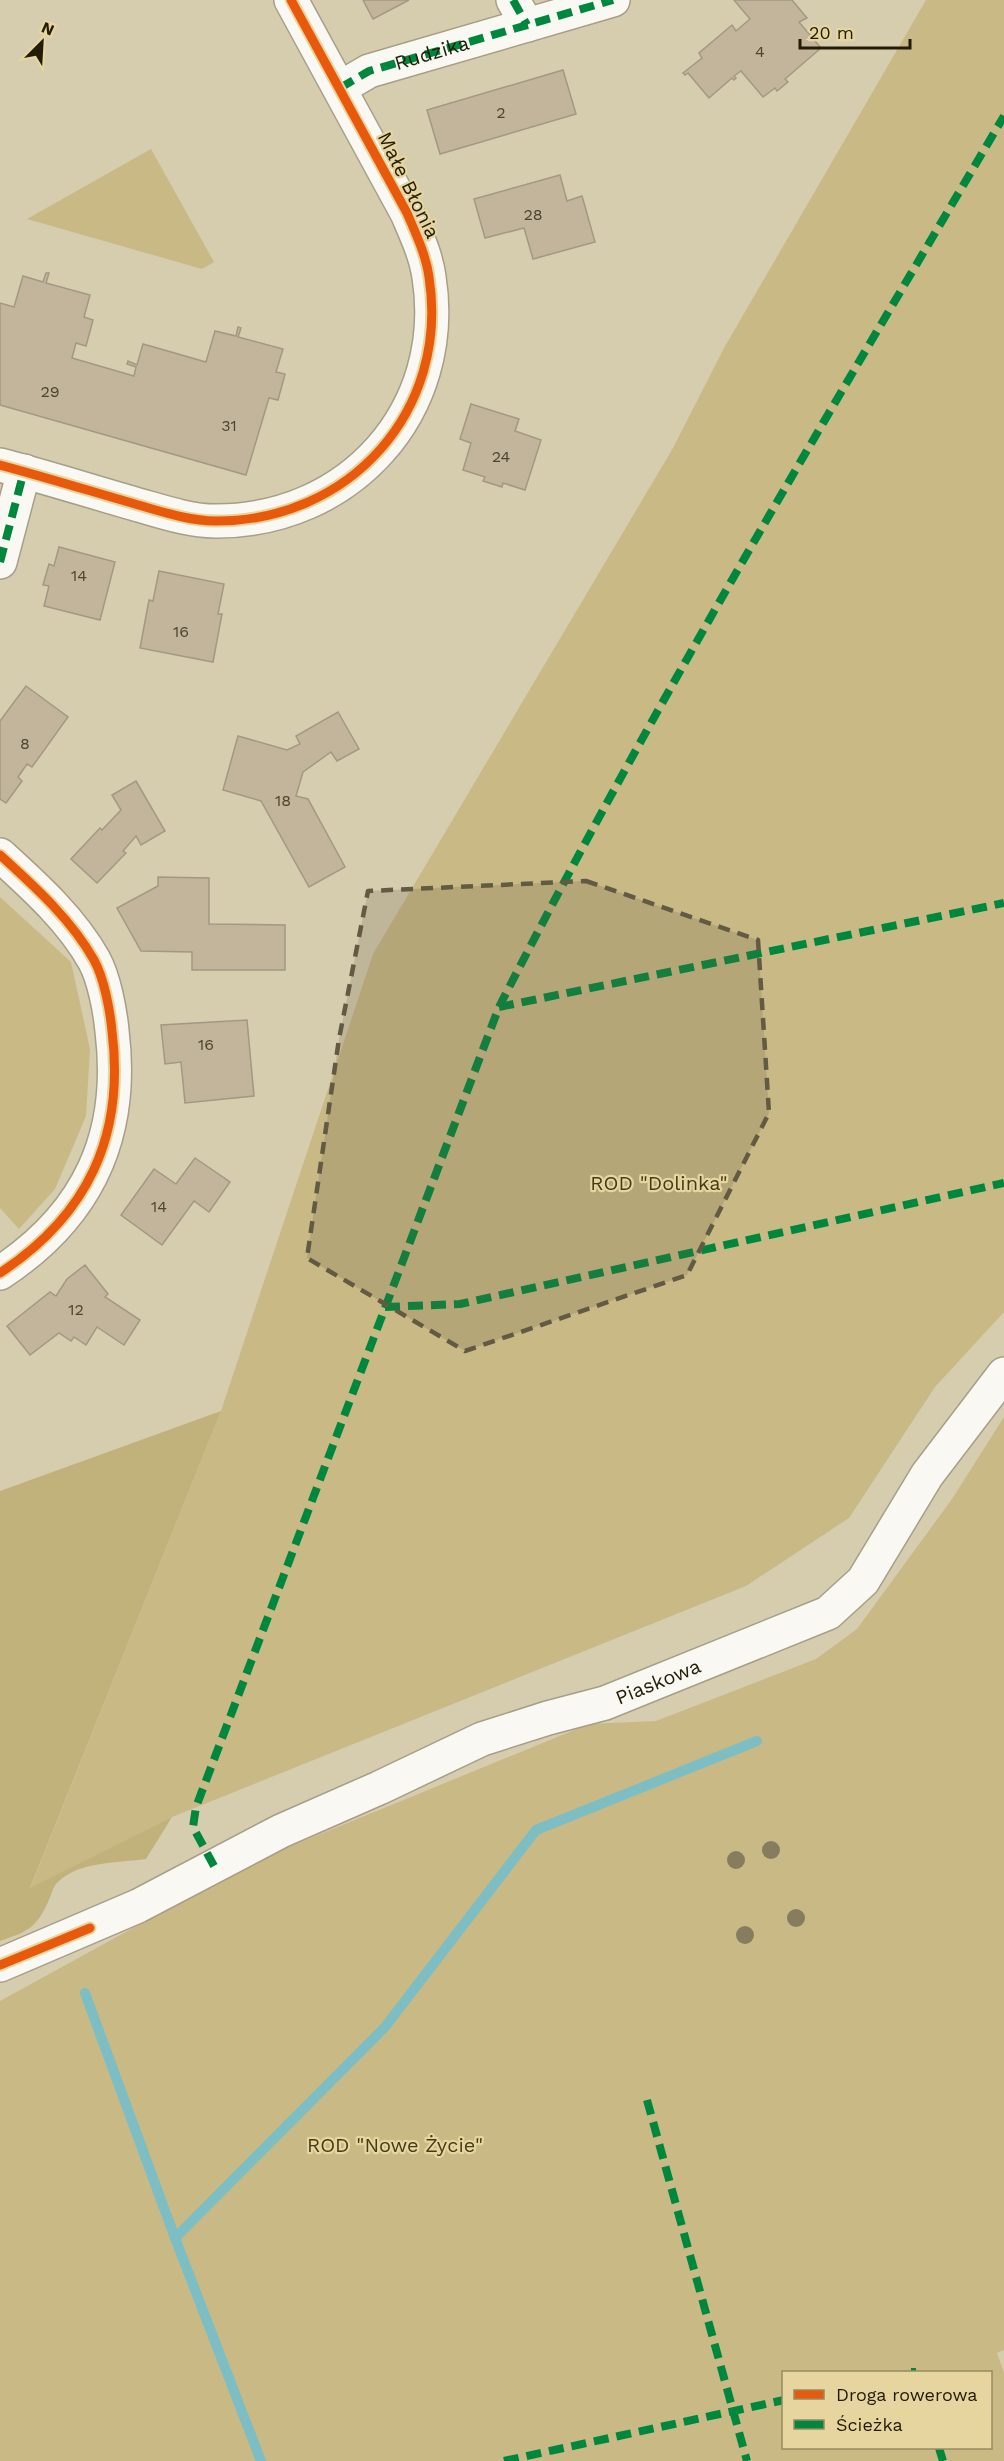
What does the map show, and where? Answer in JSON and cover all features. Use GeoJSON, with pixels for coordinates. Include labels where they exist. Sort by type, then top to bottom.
{"type":"FeatureCollection","features":[{"type":"Feature","properties":{"kind":"street","name":"Małe Błonia"},"geometry":{"type":"LineString","coordinates":[[12,468],[165,512],[212,521],[246,519],[304,504],[334,490],[362,469],[384,446],[405,417],[418,390],[428,355],[432,320],[429,277],[421,247],[407,213],[291,0]]}},
{"type":"Feature","properties":{"kind":"street","name":"Rudzika"},"geometry":{"type":"LineString","coordinates":[[340,88],[369,71],[520,13],[613,0]]}},
{"type":"Feature","properties":{"kind":"street"},"geometry":{"type":"LineString","coordinates":[[0,562],[12,468]]}},
{"type":"Feature","properties":{"kind":"street"},"geometry":{"type":"LineString","coordinates":[[0,855],[68,922],[95,962],[110,1010],[115,1052],[113,1098],[104,1142],[87,1186],[61,1222],[29,1254],[0,1272]]}},
{"type":"Feature","properties":{"kind":"street","name":"Piaskowa"},"geometry":{"type":"LineString","coordinates":[[0,1965],[90,1928],[281,1831],[482,1739],[605,1703],[828,1613],[864,1581],[927,1475],[1004,1374]]}},
{"type":"Feature","properties":{"kind":"highlighted area"},"geometry":{"type":"Polygon","coordinates":[[[586,881],[758,940],[769,1113],[687,1275],[465,1351],[307,1258],[339,1039],[368,891],[586,881]]]}},
{"type":"Feature","properties":{"kind":"green space","name":"ROD \"Dolinka\""},"geometry":{"type":"Polygon","coordinates":[[[926,0],[1004,0],[1004,1312],[935,1387],[849,1518],[746,1586],[172,1817],[30,1889],[221,1411],[373,954],[673,448],[724,348],[926,0]]]}},
{"type":"Feature","properties":{"kind":"green space"},"geometry":{"type":"Polygon","coordinates":[[[151,149],[214,262],[202,269],[27,219],[151,149]]]}},
{"type":"Feature","properties":{"kind":"green space"},"geometry":{"type":"Polygon","coordinates":[[[0,897],[71,962],[90,1049],[86,1116],[55,1189],[19,1229],[0,1208],[0,897]]]}},
{"type":"Feature","properties":{"kind":"green space","name":"ROD \"Nowe Życie\""},"geometry":{"type":"Polygon","coordinates":[[[1004,1417],[1004,2350],[997,2353],[1004,2373],[1004,2461],[0,2461],[0,2001],[257,1860],[589,1724],[656,1721],[816,1659],[857,1629],[952,1499],[1004,1417]]]}},
{"type":"Feature","properties":{"kind":"shaded area"},"geometry":{"type":"Polygon","coordinates":[[[221,1411],[30,1888],[172,1817],[146,1859],[100,1864],[67,1875],[55,1886],[44,1911],[34,1924],[23,1932],[0,1941],[0,1491],[221,1411]]]}},
{"type":"Feature","properties":{"kind":"building"},"geometry":{"type":"Polygon","coordinates":[[[363,0],[409,0],[373,19],[363,0]]]}},
{"type":"Feature","properties":{"kind":"building"},"geometry":{"type":"Polygon","coordinates":[[[734,0],[792,0],[807,18],[799,22],[821,48],[785,79],[788,82],[777,91],[775,88],[763,97],[741,71],[734,76],[736,78],[734,80],[732,78],[709,98],[688,73],[685,75],[683,73],[702,58],[699,53],[732,25],[736,31],[750,19],[734,0]]]}},
{"type":"Feature","properties":{"kind":"building"},"geometry":{"type":"Polygon","coordinates":[[[563,70],[576,114],[440,154],[427,110],[563,70]]]}},
{"type":"Feature","properties":{"kind":"building"},"geometry":{"type":"Polygon","coordinates":[[[560,175],[567,201],[582,196],[595,242],[533,259],[524,228],[485,238],[474,199],[560,175]]]}},
{"type":"Feature","properties":{"kind":"building"},"geometry":{"type":"Polygon","coordinates":[[[46,273],[49,273],[46,283],[90,295],[84,317],[93,320],[86,346],[76,343],[72,358],[134,376],[136,367],[127,364],[128,361],[137,365],[143,344],[206,362],[215,331],[236,336],[238,327],[241,328],[238,337],[283,349],[276,372],[285,374],[278,400],[269,398],[246,475],[0,405],[0,303],[14,307],[23,276],[43,282],[46,273]]]}},
{"type":"Feature","properties":{"kind":"building"},"geometry":{"type":"Polygon","coordinates":[[[471,404],[519,419],[515,431],[541,440],[525,490],[503,483],[502,487],[483,481],[485,477],[463,470],[471,443],[460,439],[471,404]]]}},
{"type":"Feature","properties":{"kind":"building"},"geometry":{"type":"Polygon","coordinates":[[[59,547],[115,562],[100,620],[44,606],[49,586],[43,585],[49,564],[54,566],[59,547]]]}},
{"type":"Feature","properties":{"kind":"building"},"geometry":{"type":"Polygon","coordinates":[[[159,571],[224,584],[218,614],[222,614],[213,662],[140,648],[149,600],[153,601],[159,571]]]}},
{"type":"Feature","properties":{"kind":"building"},"geometry":{"type":"Polygon","coordinates":[[[26,686],[68,717],[32,767],[27,764],[18,777],[22,781],[6,803],[0,799],[0,721],[26,686]]]}},
{"type":"Feature","properties":{"kind":"building"},"geometry":{"type":"Polygon","coordinates":[[[338,712],[359,749],[337,761],[331,752],[303,772],[296,796],[308,799],[345,867],[309,887],[261,801],[223,790],[238,736],[287,750],[300,744],[296,736],[338,712]]]}},
{"type":"Feature","properties":{"kind":"building"},"geometry":{"type":"Polygon","coordinates":[[[136,781],[165,831],[141,845],[136,836],[123,851],[126,853],[97,883],[71,859],[100,828],[102,830],[121,810],[112,795],[136,781]]]}},
{"type":"Feature","properties":{"kind":"building"},"geometry":{"type":"Polygon","coordinates":[[[158,877],[209,878],[209,924],[285,925],[285,970],[192,970],[192,952],[141,951],[117,908],[158,886],[158,877]]]}},
{"type":"Feature","properties":{"kind":"building"},"geometry":{"type":"Polygon","coordinates":[[[247,1020],[254,1096],[185,1103],[181,1062],[165,1064],[161,1025],[247,1020]]]}},
{"type":"Feature","properties":{"kind":"building"},"geometry":{"type":"Polygon","coordinates":[[[195,1158],[230,1182],[209,1212],[194,1201],[162,1245],[121,1215],[154,1169],[176,1184],[195,1158]]]}},
{"type":"Feature","properties":{"kind":"building"},"geometry":{"type":"Polygon","coordinates":[[[85,1265],[108,1294],[105,1297],[140,1320],[124,1345],[97,1327],[86,1345],[74,1337],[71,1341],[59,1333],[30,1355],[7,1326],[50,1292],[56,1296],[67,1279],[85,1265]]]}},
{"type":"Feature","properties":{"kind":"waterway"},"geometry":{"type":"LineString","coordinates":[[175,2238],[385,2027],[536,1830],[757,1741]]}},
{"type":"Feature","properties":{"kind":"waterway"},"geometry":{"type":"LineString","coordinates":[[85,1993],[175,2238],[261,2461]]}},
{"type":"Feature","properties":{"kind":"marked path"},"geometry":{"type":"LineString","coordinates":[[513,0],[527,25]]}},
{"type":"Feature","properties":{"kind":"marked path"},"geometry":{"type":"LineString","coordinates":[[340,88],[369,71],[613,0]]}},
{"type":"Feature","properties":{"kind":"marked path"},"geometry":{"type":"LineString","coordinates":[[214,1866],[193,1827],[196,1807],[499,1007],[558,893],[681,669],[1004,116]]}},
{"type":"Feature","properties":{"kind":"marked path"},"geometry":{"type":"LineString","coordinates":[[0,562],[24,471]]}},
{"type":"Feature","properties":{"kind":"marked path"},"geometry":{"type":"LineString","coordinates":[[499,1007],[1004,903]]}},
{"type":"Feature","properties":{"kind":"marked path"},"geometry":{"type":"LineString","coordinates":[[385,1307],[460,1304],[1004,1183]]}},
{"type":"Feature","properties":{"kind":"marked path"},"geometry":{"type":"LineString","coordinates":[[647,2100],[747,2461]]}},
{"type":"Feature","properties":{"kind":"marked path"},"geometry":{"type":"LineString","coordinates":[[504,2461],[782,2400]]}},
{"type":"Feature","properties":{"kind":"marked path"},"geometry":{"type":"LineString","coordinates":[[939,2449],[943,2461]]}},
{"type":"Feature","properties":{"kind":"cycle path"},"geometry":{"type":"LineString","coordinates":[[0,465],[154,510],[205,521],[264,516],[308,502],[347,480],[380,450],[406,413],[423,372],[431,326],[426,261],[407,213],[291,0]]}},
{"type":"Feature","properties":{"kind":"cycle path"},"geometry":{"type":"LineString","coordinates":[[0,855],[63,917],[94,960],[101,976],[108,1004],[115,1069],[112,1105],[105,1138],[94,1170],[78,1199],[31,1250],[0,1273]]}},
{"type":"Feature","properties":{"kind":"cycle path"},"geometry":{"type":"LineString","coordinates":[[0,1965],[90,1928]]}}]}
